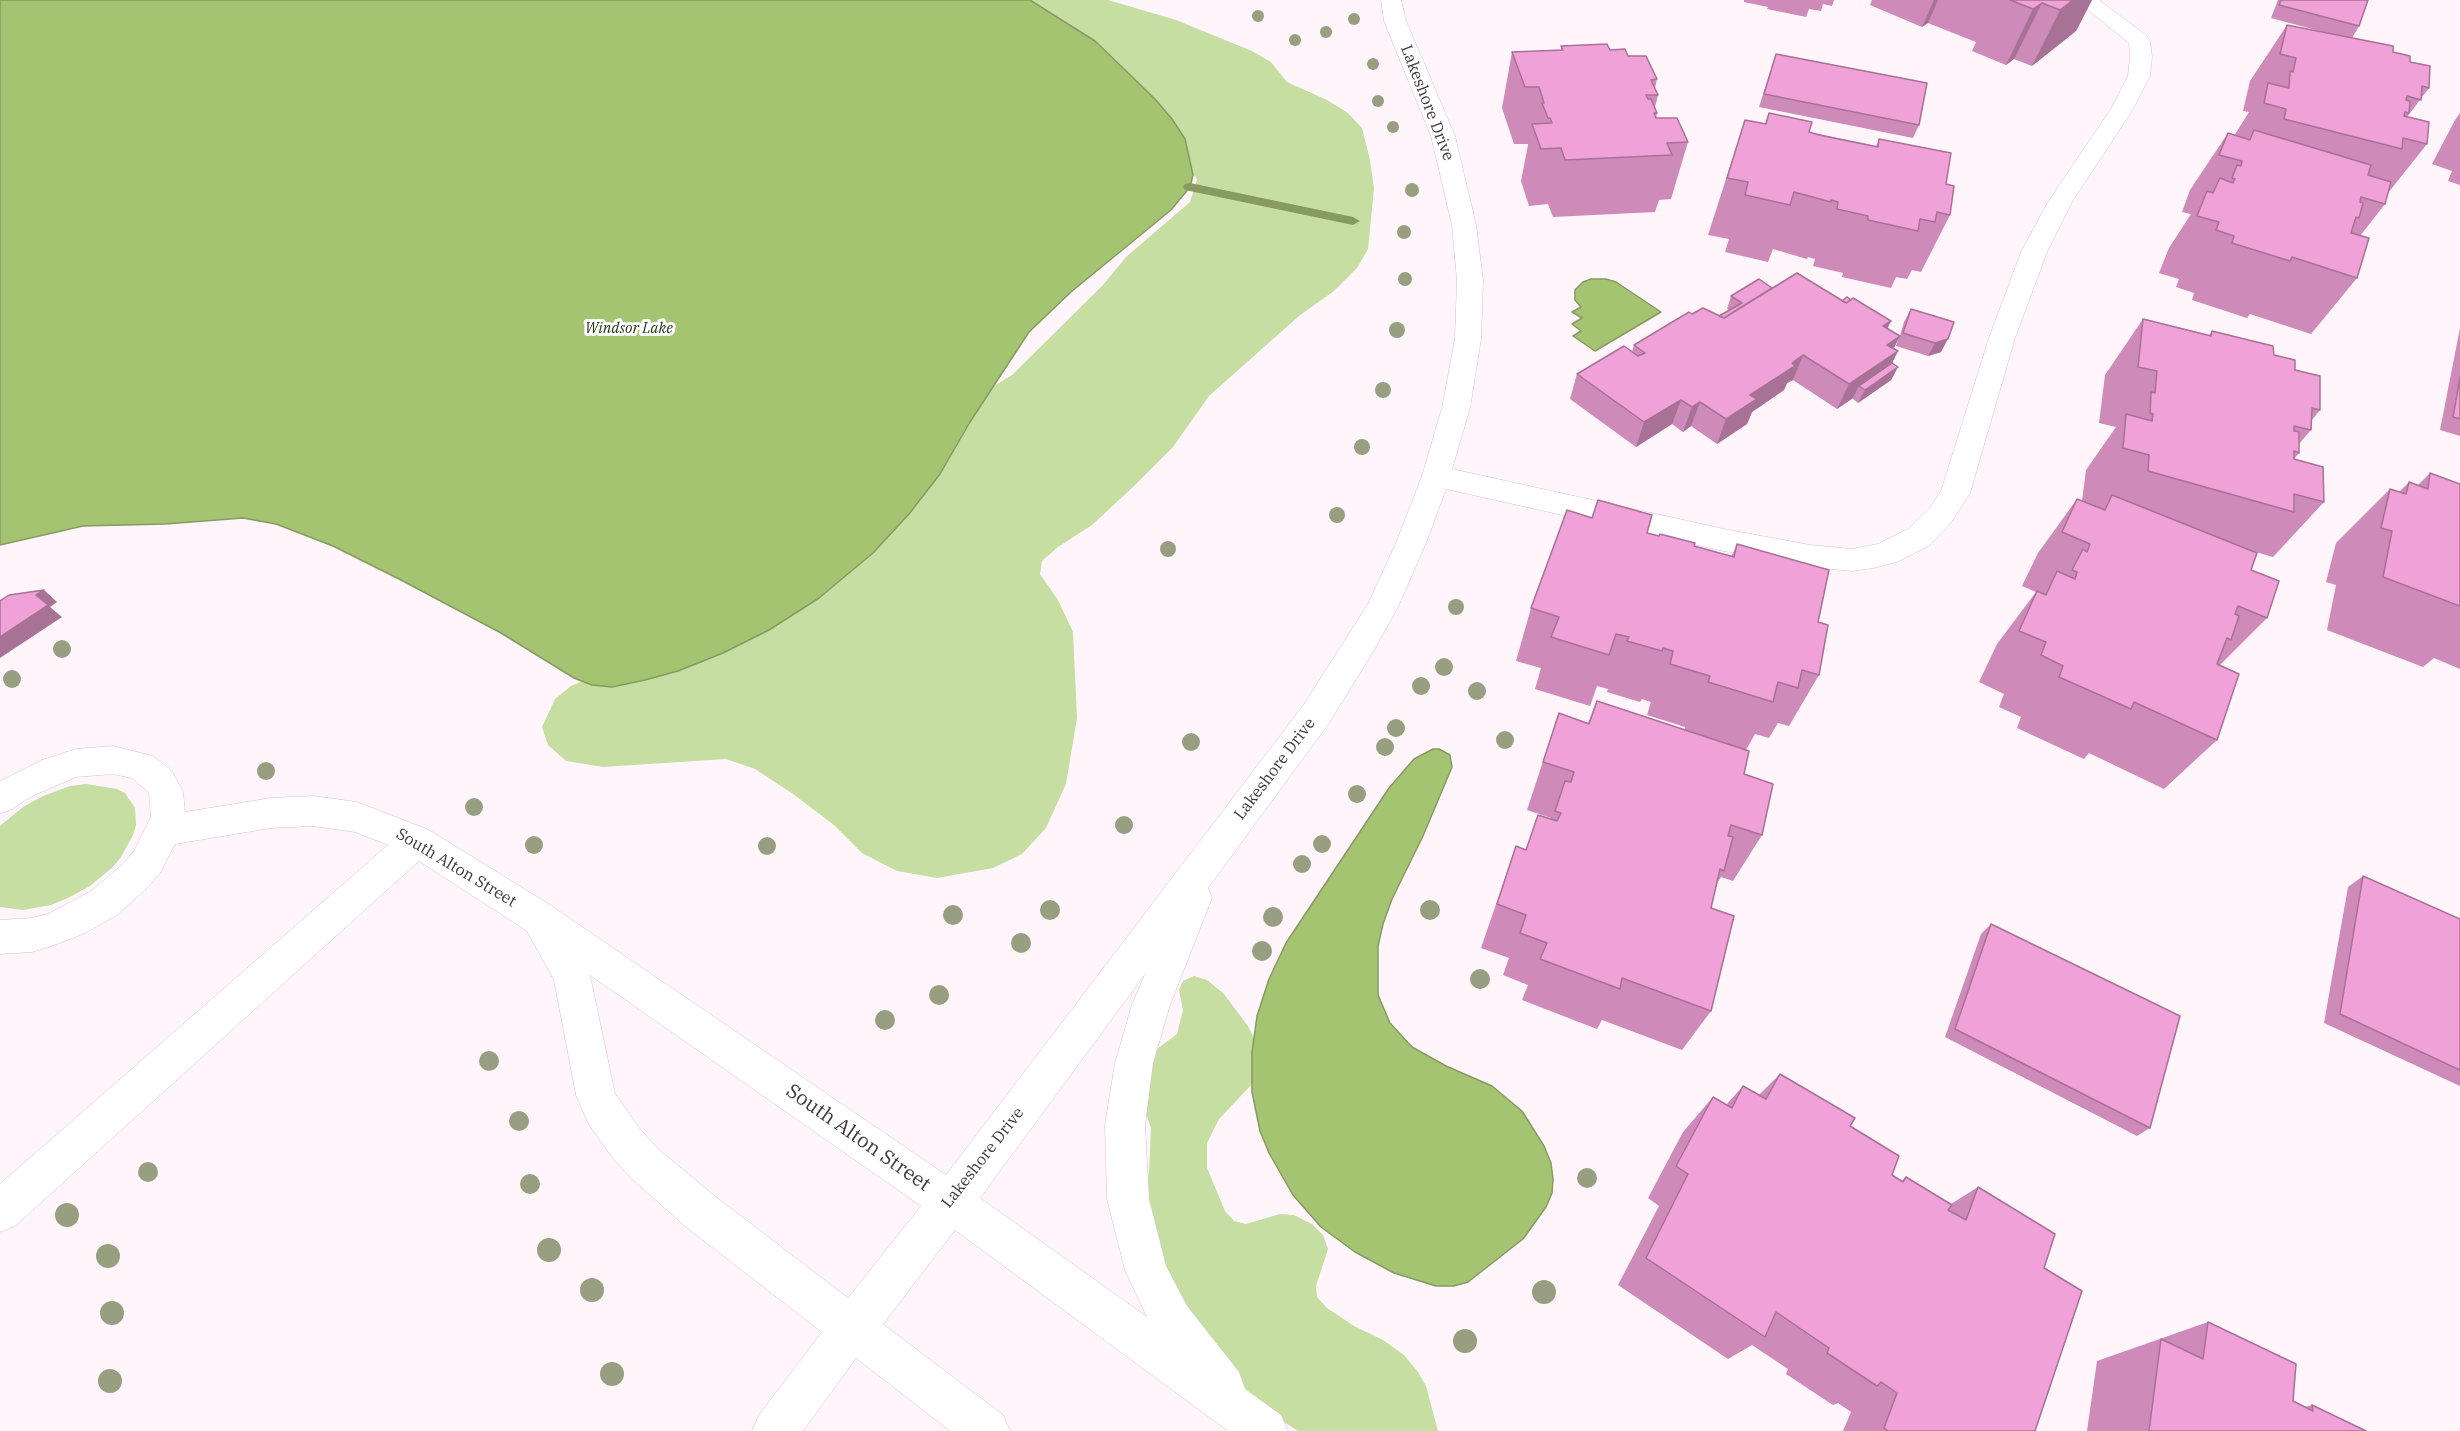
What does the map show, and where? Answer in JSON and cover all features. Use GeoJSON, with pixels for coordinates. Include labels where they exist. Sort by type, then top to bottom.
{"type":"FeatureCollection","features":[{"type":"Feature","properties":{"kind":"street","name":"Lakeshore Drive"},"geometry":{"type":"LineString","coordinates":[[775,1431],[852,1328],[989,1153],[1317,713],[1362,643],[1411,543],[1436,476],[1456,408],[1463,373],[1469,320],[1469,262],[1458,191],[1443,136],[1395,21],[1391,0]]}},
{"type":"Feature","properties":{"kind":"street"},"geometry":{"type":"LineString","coordinates":[[1436,476],[1724,540],[1810,556],[1852,560],[1873,557],[1886,554],[1919,537],[1940,516],[1955,493],[2002,338],[2023,278],[2060,202],[2130,96],[2140,67],[2139,41],[2086,0]]}},
{"type":"Feature","properties":{"kind":"street"},"geometry":{"type":"LineString","coordinates":[[0,799],[20,786],[54,770],[97,760],[121,762],[141,766],[160,781],[167,802],[168,817],[164,831],[147,862],[135,876],[104,903],[72,921],[49,930],[32,935],[0,937]]}},
{"type":"Feature","properties":{"kind":"street","name":"South Alton Street"},"geometry":{"type":"LineString","coordinates":[[164,831],[271,813],[313,811],[357,817],[417,841],[534,915],[1021,1251],[1253,1423]]}},
{"type":"Feature","properties":{"kind":"street"},"geometry":{"type":"LineString","coordinates":[[0,1211],[417,841]]}},
{"type":"Feature","properties":{"kind":"street"},"geometry":{"type":"LineString","coordinates":[[1211,856],[1151,1005],[1134,1063],[1125,1125],[1128,1187],[1134,1224],[1146,1270],[1172,1321],[1253,1423]]}},
{"type":"Feature","properties":{"kind":"street","name":"South Alton Street"},"geometry":{"type":"LineString","coordinates":[[534,915],[553,940],[572,976],[591,1078],[602,1109],[615,1129],[644,1163],[670,1186],[987,1431]]}},
{"type":"Feature","properties":{"kind":"shaded area"},"geometry":{"type":"Polygon","coordinates":[[[1026,0],[1108,0],[1176,20],[1252,51],[1271,62],[1287,82],[1327,100],[1348,113],[1362,128],[1374,188],[1368,249],[1357,268],[1334,291],[1299,316],[1209,396],[1173,447],[1133,487],[1092,525],[1058,547],[1042,561],[1040,574],[1058,600],[1073,632],[1077,718],[1066,784],[1046,828],[1022,854],[993,868],[937,878],[897,871],[862,853],[834,825],[793,794],[755,769],[726,759],[603,767],[566,761],[548,745],[542,727],[555,699],[571,686],[596,676],[969,401],[1012,375],[1102,286],[1127,256],[1190,202],[1197,179],[1026,0]]]}},
{"type":"Feature","properties":{"kind":"shaded area"},"geometry":{"type":"Polygon","coordinates":[[[86,784],[117,789],[125,793],[135,808],[136,825],[121,857],[113,867],[90,886],[68,898],[51,905],[23,910],[0,907],[0,826],[23,807],[43,796],[70,786],[86,784]]]}},
{"type":"Feature","properties":{"kind":"shaded area"},"geometry":{"type":"Polygon","coordinates":[[[1194,976],[1207,980],[1224,994],[1248,1026],[1257,1045],[1255,1081],[1219,1119],[1207,1143],[1207,1168],[1225,1211],[1234,1221],[1246,1224],[1280,1214],[1294,1215],[1312,1224],[1323,1235],[1328,1249],[1316,1286],[1317,1297],[1327,1308],[1354,1326],[1383,1340],[1404,1355],[1426,1386],[1438,1431],[1298,1431],[1249,1400],[1170,1301],[1145,1194],[1149,1172],[1151,1128],[1147,1116],[1139,1109],[1149,1055],[1177,1034],[1183,1010],[1179,990],[1183,981],[1194,976]]]}},
{"type":"Feature","properties":{"kind":"water","name":"Windsor Lake"},"geometry":{"type":"Polygon","coordinates":[[[0,0],[1030,0],[1095,41],[1155,99],[1185,139],[1193,175],[1190,187],[1171,210],[1071,292],[1029,332],[970,422],[940,474],[909,514],[873,553],[819,598],[769,630],[723,653],[678,671],[645,680],[612,687],[592,685],[574,678],[501,633],[401,580],[333,546],[276,524],[243,518],[165,524],[83,526],[0,545],[0,0]]]}},
{"type":"Feature","properties":{"kind":"water"},"geometry":{"type":"Polygon","coordinates":[[[1591,279],[1616,282],[1661,312],[1595,351],[1573,336],[1581,331],[1572,324],[1582,318],[1572,312],[1581,307],[1575,300],[1575,290],[1583,282],[1591,279]]]}},
{"type":"Feature","properties":{"kind":"water"},"geometry":{"type":"Polygon","coordinates":[[[1433,749],[1439,749],[1450,755],[1452,767],[1423,836],[1392,899],[1383,924],[1378,946],[1378,995],[1390,1023],[1412,1047],[1446,1066],[1492,1086],[1522,1111],[1544,1146],[1551,1163],[1553,1179],[1552,1193],[1546,1207],[1523,1239],[1468,1282],[1454,1286],[1436,1286],[1394,1273],[1355,1252],[1321,1227],[1293,1195],[1269,1153],[1260,1131],[1252,1092],[1252,1052],[1257,1016],[1269,979],[1286,943],[1389,788],[1414,759],[1433,749]]]}},
{"type":"Feature","properties":{"kind":"building"},"geometry":{"type":"Polygon","coordinates":[[[2010,0],[2073,0],[2060,10],[2042,3],[2033,9],[2010,0]]]}},
{"type":"Feature","properties":{"kind":"building"},"geometry":{"type":"Polygon","coordinates":[[[2281,0],[2368,0],[2359,26],[2279,5],[2281,0]]]}},
{"type":"Feature","properties":{"kind":"building"},"geometry":{"type":"Polygon","coordinates":[[[2287,25],[2393,46],[2393,52],[2410,56],[2410,62],[2430,66],[2429,88],[2422,86],[2421,100],[2407,96],[2406,100],[2410,101],[2409,113],[2405,112],[2404,116],[2429,122],[2427,144],[2403,138],[2402,149],[2284,119],[2286,109],[2264,103],[2268,83],[2289,88],[2290,71],[2293,72],[2296,58],[2280,54],[2287,25]]]}},
{"type":"Feature","properties":{"kind":"building"},"geometry":{"type":"Polygon","coordinates":[[[1607,44],[1610,50],[1625,49],[1628,56],[1646,56],[1657,79],[1651,80],[1658,95],[1646,95],[1648,99],[1651,99],[1657,113],[1654,113],[1656,118],[1677,118],[1688,142],[1667,143],[1672,155],[1565,160],[1561,148],[1541,149],[1532,124],[1552,123],[1542,103],[1544,103],[1539,87],[1525,87],[1512,52],[1563,50],[1561,46],[1607,44]]]}},
{"type":"Feature","properties":{"kind":"building"},"geometry":{"type":"Polygon","coordinates":[[[1776,54],[1927,83],[1919,125],[1764,94],[1776,54]]]}},
{"type":"Feature","properties":{"kind":"building"},"geometry":{"type":"Polygon","coordinates":[[[1769,113],[1812,122],[1809,132],[1819,135],[1878,147],[1879,139],[1951,153],[1946,184],[1954,186],[1950,215],[1937,212],[1935,222],[1920,219],[1918,231],[1868,220],[1868,216],[1837,209],[1838,202],[1794,192],[1790,205],[1745,195],[1748,182],[1727,178],[1745,120],[1766,124],[1769,113]]]}},
{"type":"Feature","properties":{"kind":"building"},"geometry":{"type":"Polygon","coordinates":[[[2254,130],[2371,165],[2368,175],[2391,182],[2385,204],[2361,197],[2360,202],[2363,203],[2359,218],[2356,217],[2351,233],[2369,238],[2357,278],[2292,257],[2290,261],[2232,243],[2234,236],[2216,230],[2219,222],[2197,216],[2207,191],[2213,193],[2220,178],[2233,183],[2235,179],[2232,178],[2237,165],[2241,166],[2242,161],[2219,155],[2228,133],[2250,140],[2254,130]]]}},
{"type":"Feature","properties":{"kind":"building"},"geometry":{"type":"Polygon","coordinates":[[[1797,273],[1846,303],[1853,298],[1891,321],[1883,326],[1900,336],[1887,345],[1898,351],[1849,384],[1803,355],[1792,363],[1795,366],[1750,395],[1757,399],[1726,419],[1700,402],[1692,407],[1681,400],[1644,422],[1577,374],[1624,346],[1638,356],[1645,353],[1634,345],[1689,312],[1692,314],[1703,308],[1724,318],[1797,273]]]}},
{"type":"Feature","properties":{"kind":"building"},"geometry":{"type":"Polygon","coordinates":[[[1759,279],[1772,288],[1724,318],[1719,316],[1742,303],[1731,296],[1759,279]]]}},
{"type":"Feature","properties":{"kind":"building"},"geometry":{"type":"Polygon","coordinates":[[[1847,297],[1851,300],[1846,303],[1842,301],[1847,297]]]}},
{"type":"Feature","properties":{"kind":"building"},"geometry":{"type":"Polygon","coordinates":[[[1911,309],[1954,322],[1948,339],[1935,343],[1903,333],[1911,309]]]}},
{"type":"Feature","properties":{"kind":"building"},"geometry":{"type":"Polygon","coordinates":[[[2143,319],[2211,336],[2212,331],[2273,346],[2274,355],[2295,360],[2295,370],[2320,376],[2320,410],[2312,408],[2311,430],[2294,426],[2294,431],[2299,432],[2299,453],[2294,451],[2294,459],[2323,467],[2324,502],[2294,494],[2294,512],[2148,471],[2149,455],[2123,448],[2126,414],[2152,421],[2151,392],[2155,393],[2157,371],[2138,367],[2143,319]]]}},
{"type":"Feature","properties":{"kind":"building"},"geometry":{"type":"Polygon","coordinates":[[[1892,363],[1898,367],[1865,390],[1859,386],[1892,363]]]}},
{"type":"Feature","properties":{"kind":"building"},"geometry":{"type":"Polygon","coordinates":[[[2460,378],[2460,419],[2453,417],[2460,378]]]}},
{"type":"Feature","properties":{"kind":"building"},"geometry":{"type":"Polygon","coordinates":[[[2430,473],[2460,484],[2460,606],[2383,577],[2392,531],[2381,528],[2390,489],[2406,494],[2409,482],[2428,489],[2430,473]]]}},
{"type":"Feature","properties":{"kind":"building"},"geometry":{"type":"Polygon","coordinates":[[[2112,495],[2257,553],[2251,570],[2279,581],[2267,618],[2238,606],[2235,614],[2239,616],[2231,640],[2227,638],[2217,664],[2239,674],[2217,740],[2134,702],[2131,709],[2059,677],[2063,666],[2041,655],[2046,642],[2019,631],[2037,591],[2046,595],[2057,571],[2075,579],[2077,572],[2072,570],[2083,549],[2087,552],[2090,544],[2062,532],[2077,499],[2105,510],[2112,495]]]}},
{"type":"Feature","properties":{"kind":"building"},"geometry":{"type":"Polygon","coordinates":[[[1598,500],[1652,515],[1647,533],[1695,543],[1694,546],[1734,557],[1737,544],[1829,570],[1818,622],[1828,625],[1819,675],[1802,670],[1798,688],[1778,682],[1773,702],[1708,682],[1710,676],[1670,664],[1673,651],[1663,648],[1662,651],[1627,641],[1629,637],[1616,634],[1609,655],[1551,637],[1559,617],[1531,608],[1567,510],[1592,518],[1598,500]]]}},
{"type":"Feature","properties":{"kind":"building"},"geometry":{"type":"Polygon","coordinates":[[[44,590],[36,595],[48,605],[0,637],[0,601],[9,595],[44,590]]]}},
{"type":"Feature","properties":{"kind":"building"},"geometry":{"type":"Polygon","coordinates":[[[1597,701],[1749,751],[1744,774],[1773,784],[1762,835],[1731,825],[1728,836],[1733,837],[1724,871],[1720,869],[1711,908],[1734,916],[1711,1011],[1622,978],[1620,989],[1540,959],[1547,943],[1520,933],[1526,915],[1497,904],[1516,846],[1526,850],[1538,815],[1557,821],[1561,813],[1555,811],[1565,781],[1571,782],[1574,772],[1543,762],[1559,713],[1589,724],[1597,701]]]}},
{"type":"Feature","properties":{"kind":"building"},"geometry":{"type":"Polygon","coordinates":[[[2363,876],[2460,919],[2460,1070],[2340,1014],[2363,876]]]}},
{"type":"Feature","properties":{"kind":"building"},"geometry":{"type":"Polygon","coordinates":[[[1991,924],[2180,1016],[2150,1128],[1955,1029],[1991,924]]]}},
{"type":"Feature","properties":{"kind":"building"},"geometry":{"type":"Polygon","coordinates":[[[1780,1074],[1855,1118],[1850,1126],[1899,1156],[1892,1175],[1903,1182],[1906,1177],[1952,1205],[1948,1210],[1966,1220],[1978,1187],[2055,1234],[2044,1268],[2082,1291],[2035,1431],[1888,1431],[1884,1428],[1897,1393],[1881,1382],[1877,1386],[1827,1353],[1829,1348],[1776,1312],[1765,1337],[1646,1258],[1688,1174],[1676,1166],[1713,1097],[1732,1108],[1743,1086],[1766,1099],[1780,1074]]]}},
{"type":"Feature","properties":{"kind":"building"},"geometry":{"type":"Polygon","coordinates":[[[2208,1322],[2296,1364],[2293,1401],[2313,1411],[2312,1405],[2366,1431],[2149,1431],[2161,1339],[2203,1359],[2208,1322]]]}},
{"type":"Feature","properties":{"kind":"waterway"},"geometry":{"type":"LineString","coordinates":[[1190,187],[1353,221]]}}]}
